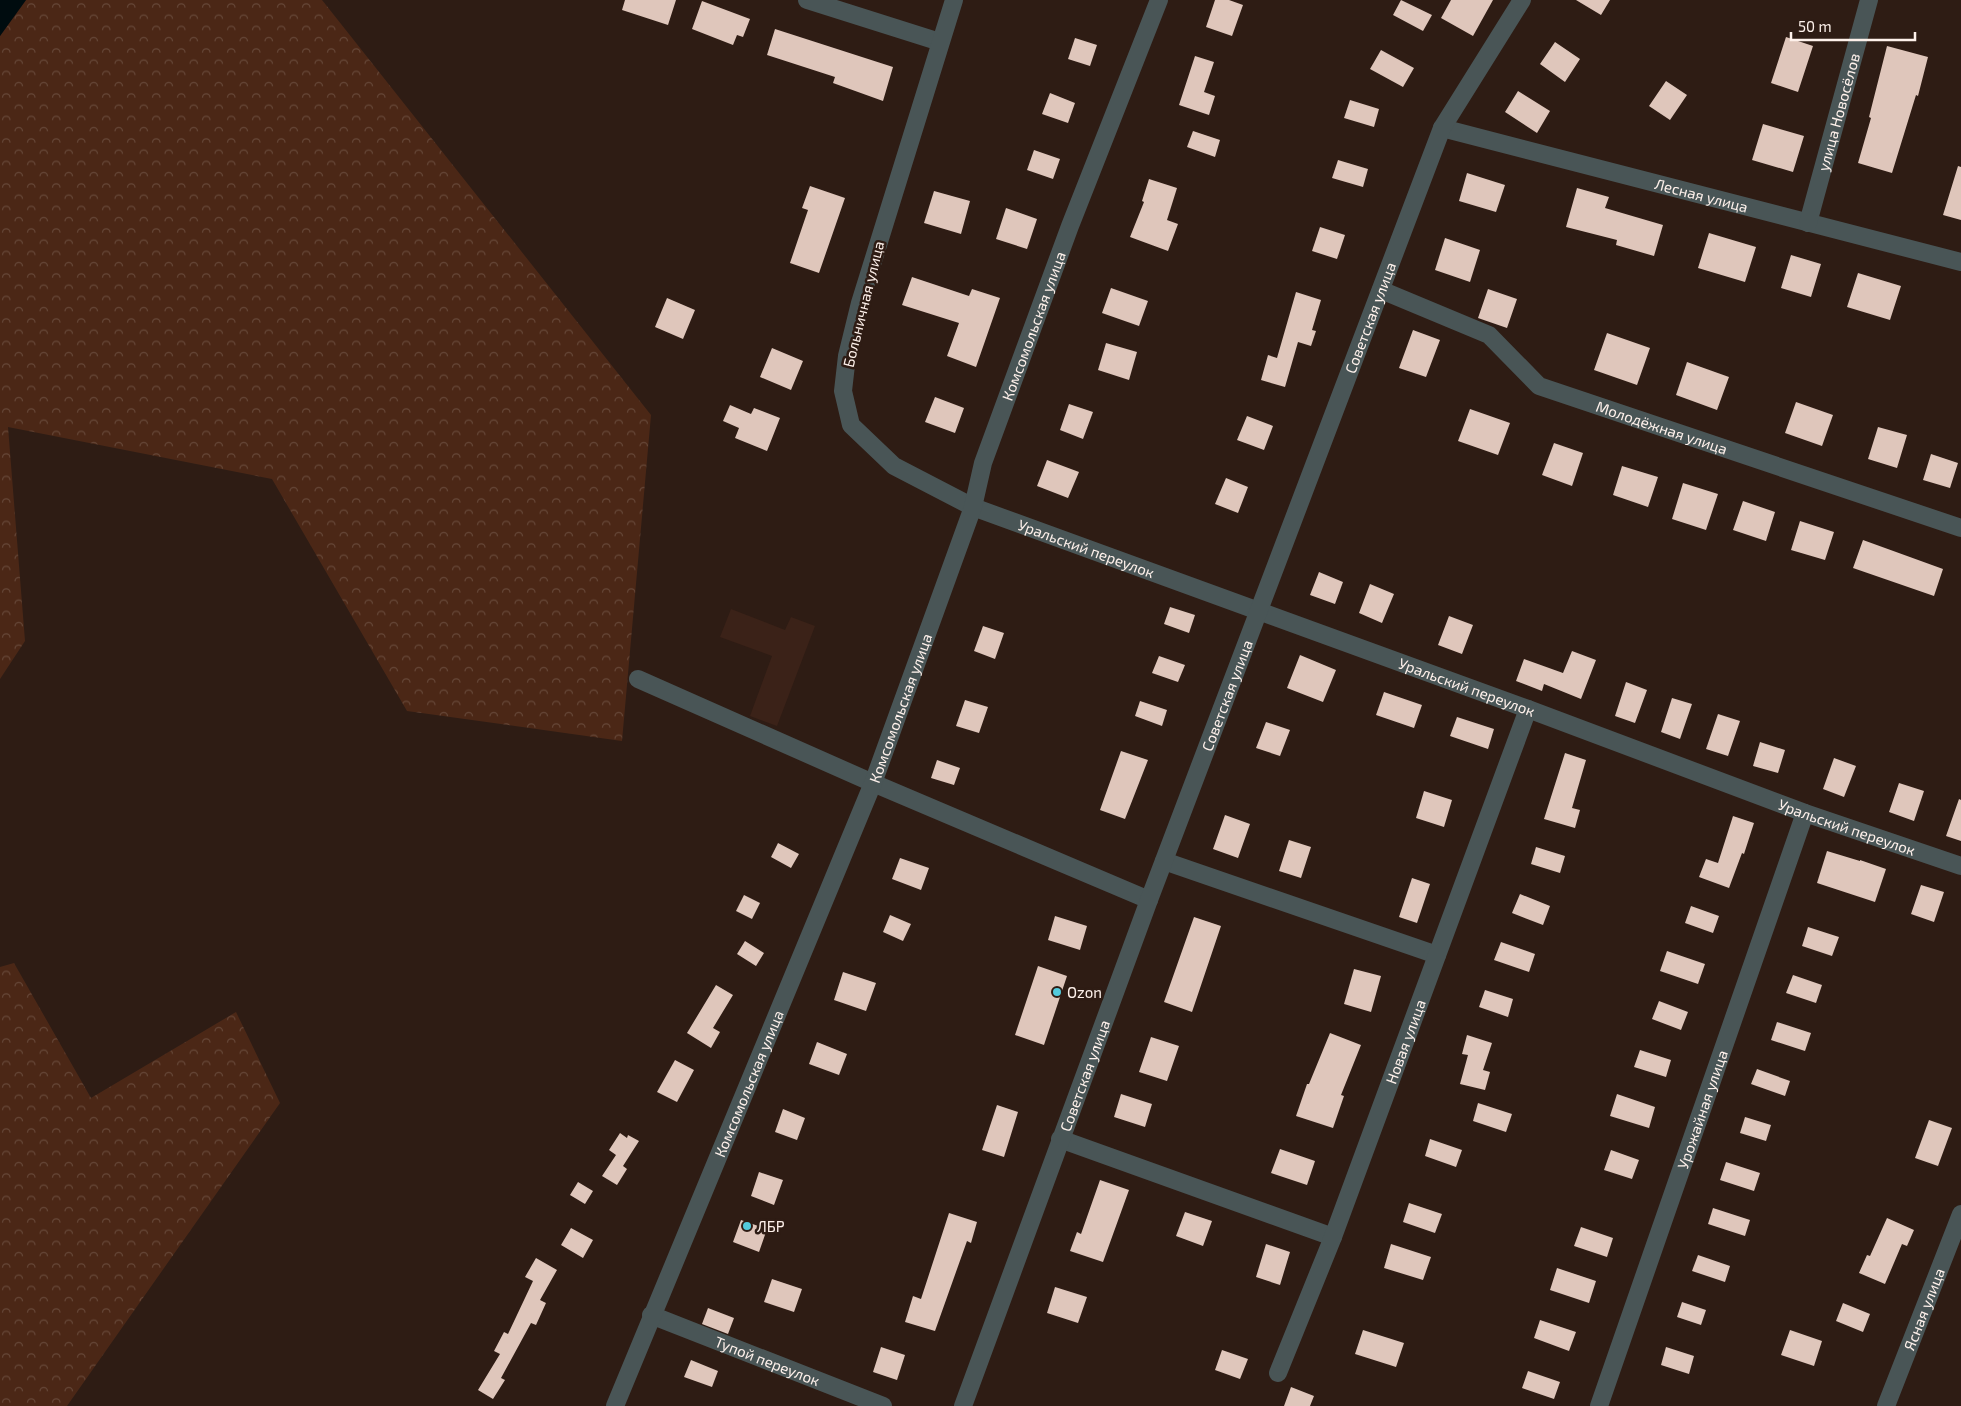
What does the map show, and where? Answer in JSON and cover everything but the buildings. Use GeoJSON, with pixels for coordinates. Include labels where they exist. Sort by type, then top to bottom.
{"type":"FeatureCollection","features":[{"type":"Feature","properties":{"kind":"street"},"geometry":{"type":"LineString","coordinates":[[807,0],[940,42]]}},
{"type":"Feature","properties":{"kind":"street","name":"Больничная улица"},"geometry":{"type":"LineString","coordinates":[[954,0],[860,303],[847,356],[843,391],[851,425],[894,466],[973,508]]}},
{"type":"Feature","properties":{"kind":"street","name":"Комсомольская улица"},"geometry":{"type":"LineString","coordinates":[[615,1406],[873,783],[973,508],[983,463],[1070,226],[1159,0]]}},
{"type":"Feature","properties":{"kind":"street","name":"Советская улица"},"geometry":{"type":"LineString","coordinates":[[963,1406],[1149,900],[1442,128],[1522,0]]}},
{"type":"Feature","properties":{"kind":"street","name":"улица Новосёлов"},"geometry":{"type":"LineString","coordinates":[[1808,223],[1869,0]]}},
{"type":"Feature","properties":{"kind":"street","name":"Лесная улица"},"geometry":{"type":"LineString","coordinates":[[1442,128],[1961,262]]}},
{"type":"Feature","properties":{"kind":"street","name":"Молодёжная улица"},"geometry":{"type":"LineString","coordinates":[[1381,290],[1488,335],[1539,386],[1961,528]]}},
{"type":"Feature","properties":{"kind":"street","name":"Уральский переулок"},"geometry":{"type":"LineString","coordinates":[[973,508],[1528,709],[1805,813],[1961,866]]}},
{"type":"Feature","properties":{"kind":"street"},"geometry":{"type":"LineString","coordinates":[[638,678],[873,783],[1149,900]]}},
{"type":"Feature","properties":{"kind":"street","name":"Новая улица"},"geometry":{"type":"LineString","coordinates":[[1278,1373],[1333,1237],[1528,709]]}},
{"type":"Feature","properties":{"kind":"street","name":"Урожайная улица"},"geometry":{"type":"LineString","coordinates":[[1599,1406],[1805,813]]}},
{"type":"Feature","properties":{"kind":"street"},"geometry":{"type":"LineString","coordinates":[[1164,861],[1437,955]]}},
{"type":"Feature","properties":{"kind":"street"},"geometry":{"type":"LineString","coordinates":[[1060,1139],[1333,1237]]}},
{"type":"Feature","properties":{"kind":"street","name":"Ясная улица"},"geometry":{"type":"LineString","coordinates":[[1886,1406],[1961,1214]]}},
{"type":"Feature","properties":{"kind":"street","name":"Тупой переулок"},"geometry":{"type":"LineString","coordinates":[[652,1315],[883,1406]]}},
{"type":"Feature","properties":{"kind":"shaded area"},"geometry":{"type":"Polygon","coordinates":[[[0,0],[26,0],[0,36],[0,0]]]}},
{"type":"Feature","properties":{"kind":"shaded area"},"geometry":{"type":"Polygon","coordinates":[[[731,609],[785,630],[791,617],[815,626],[777,726],[750,716],[772,656],[720,637],[731,609]]]}},
{"type":"Feature","properties":{"kind":"green space"},"geometry":{"type":"Polygon","coordinates":[[[26,0],[322,0],[651,415],[622,741],[407,711],[272,479],[8,427],[25,641],[0,679],[0,36],[26,0]]]}},
{"type":"Feature","properties":{"kind":"green space"},"geometry":{"type":"Polygon","coordinates":[[[14,963],[91,1098],[236,1012],[280,1103],[67,1406],[0,1406],[0,967],[14,963]]]}},
{"type":"Feature","properties":{"kind":"place","name":"Ozon"},"geometry":{"type":"Point","coordinates":[1057,992]}},
{"type":"Feature","properties":{"kind":"place","name":"ЛБР"},"geometry":{"type":"Point","coordinates":[747,1226]}}]}
